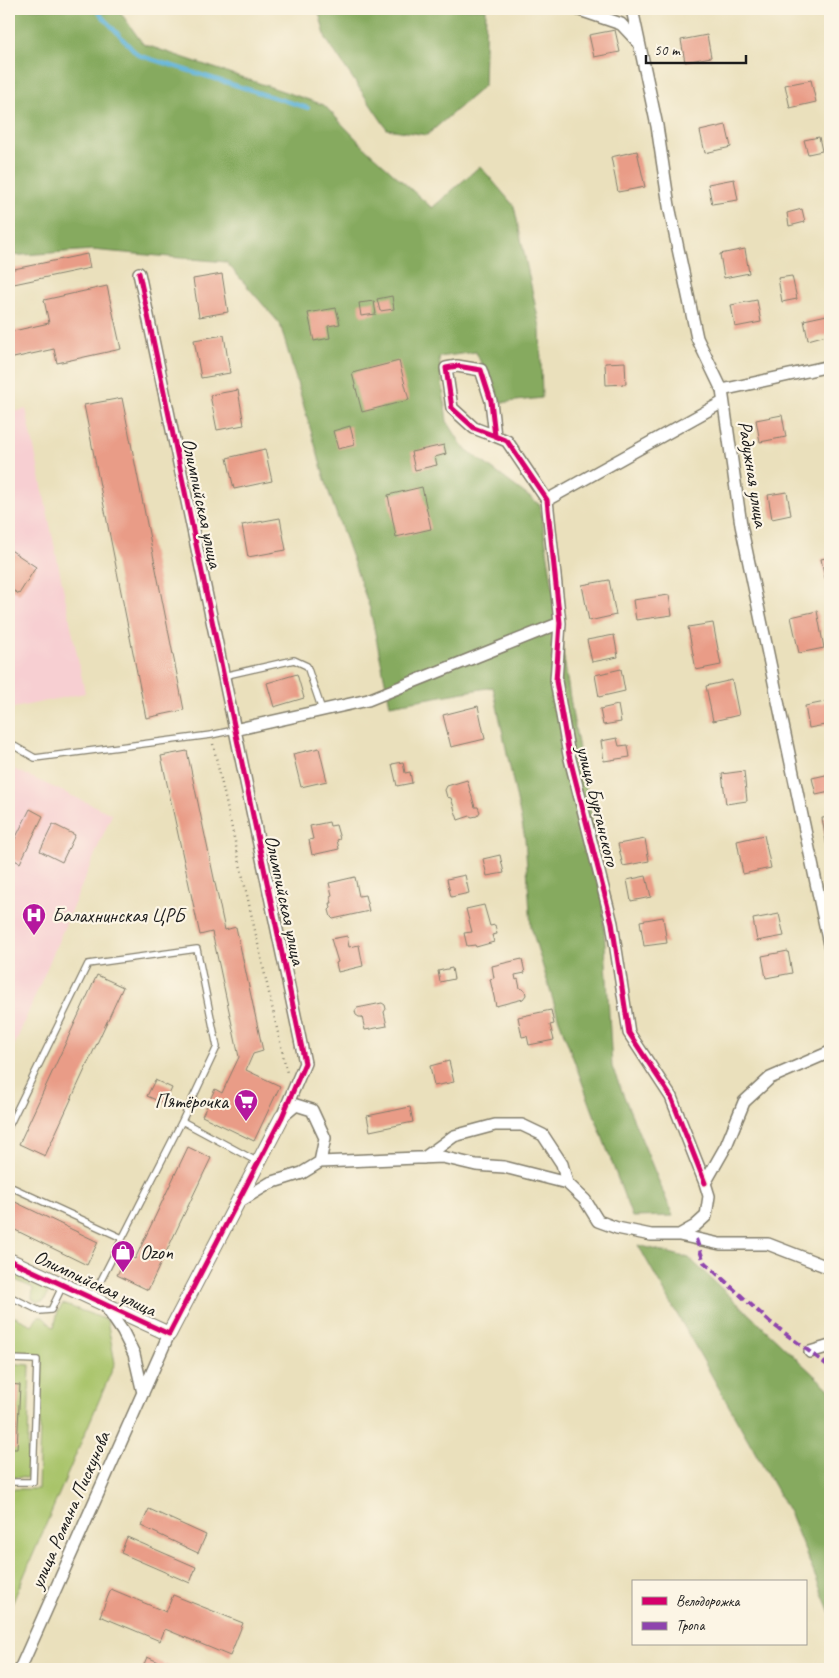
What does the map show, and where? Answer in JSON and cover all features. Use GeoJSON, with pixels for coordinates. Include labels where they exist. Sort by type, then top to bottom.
{"type":"FeatureCollection","features":[{"type":"Feature","properties":{"kind":"street"},"geometry":{"type":"LineString","coordinates":[[577,9],[621,24],[638,41]]}},
{"type":"Feature","properties":{"kind":"street","name":"Радужная улица"},"geometry":{"type":"LineString","coordinates":[[632,9],[657,126],[669,206],[696,338],[722,390],[741,524],[830,949]]}},
{"type":"Feature","properties":{"kind":"street","name":"Олимпийская улица"},"geometry":{"type":"LineString","coordinates":[[9,1260],[169,1334],[282,1117],[305,1063],[139,273]]}},
{"type":"Feature","properties":{"kind":"street","name":"улица Бурганского"},"geometry":{"type":"LineString","coordinates":[[495,436],[491,402],[481,370],[457,366],[446,368],[452,408],[474,428],[507,441],[547,500],[560,623],[556,681],[569,755],[612,923],[629,1033],[671,1098],[709,1196],[706,1216],[695,1226],[679,1235]]}},
{"type":"Feature","properties":{"kind":"street"},"geometry":{"type":"LineString","coordinates":[[722,390],[830,366]]}},
{"type":"Feature","properties":{"kind":"street"},"geometry":{"type":"LineString","coordinates":[[547,500],[723,402]]}},
{"type":"Feature","properties":{"kind":"street"},"geometry":{"type":"LineString","coordinates":[[234,730],[368,700],[560,623]]}},
{"type":"Feature","properties":{"kind":"street"},"geometry":{"type":"LineString","coordinates":[[705,1183],[726,1146],[744,1102],[770,1078],[830,1052]]}},
{"type":"Feature","properties":{"kind":"street"},"geometry":{"type":"LineString","coordinates":[[282,1117],[296,1105],[312,1110],[325,1138],[320,1162]]}},
{"type":"Feature","properties":{"kind":"street"},"geometry":{"type":"LineString","coordinates":[[424,1158],[454,1136],[495,1125],[522,1125],[543,1135],[562,1164],[567,1182],[585,1200],[598,1221],[617,1228],[651,1235],[679,1235],[720,1244],[768,1244],[830,1268]]}},
{"type":"Feature","properties":{"kind":"street"},"geometry":{"type":"LineString","coordinates":[[237,1203],[270,1183],[302,1173],[320,1162],[442,1157],[476,1165],[504,1167],[567,1182]]}},
{"type":"Feature","properties":{"kind":"street"},"geometry":{"type":"LineString","coordinates":[[98,1301],[123,1332],[134,1354],[143,1393]]}},
{"type":"Feature","properties":{"kind":"street","name":"улица Романа Пискунова"},"geometry":{"type":"LineString","coordinates":[[20,1669],[169,1334]]}},
{"type":"Feature","properties":{"kind":"street"},"geometry":{"type":"LineString","coordinates":[[810,1352],[830,1346]]}},
{"type":"Feature","properties":{"kind":"lane"},"geometry":{"type":"LineString","coordinates":[[223,676],[294,660],[307,666],[322,710]]}},
{"type":"Feature","properties":{"kind":"lane"},"geometry":{"type":"LineString","coordinates":[[9,743],[36,758],[211,735],[234,730]]}},
{"type":"Feature","properties":{"kind":"lane"},"geometry":{"type":"LineString","coordinates":[[9,1126],[88,964],[197,949],[217,1047],[182,1121],[122,1238],[98,1301]]}},
{"type":"Feature","properties":{"kind":"lane"},"geometry":{"type":"LineString","coordinates":[[182,1121],[258,1162]]}},
{"type":"Feature","properties":{"kind":"lane"},"geometry":{"type":"LineString","coordinates":[[9,1186],[122,1238]]}},
{"type":"Feature","properties":{"kind":"lane"},"geometry":{"type":"LineString","coordinates":[[9,1296],[40,1311],[51,1310],[63,1285]]}},
{"type":"Feature","properties":{"kind":"lane"},"geometry":{"type":"LineString","coordinates":[[9,1359],[36,1360],[33,1482],[9,1482]]}},
{"type":"Feature","properties":{"kind":"path"},"geometry":{"type":"LineString","coordinates":[[211,735],[292,1094]]}},
{"type":"Feature","properties":{"kind":"shaded area"},"geometry":{"type":"Polygon","coordinates":[[[26,409],[85,693],[9,709],[9,413],[26,409]]]}},
{"type":"Feature","properties":{"kind":"shaded area","name":"Балахнинская ЦРБ"},"geometry":{"type":"Polygon","coordinates":[[[9,767],[112,814],[9,1058],[9,767]]]}},
{"type":"Feature","properties":{"kind":"green space"},"geometry":{"type":"Polygon","coordinates":[[[9,9],[118,9],[143,44],[324,105],[364,147],[432,208],[480,166],[514,206],[540,327],[542,398],[499,403],[476,352],[439,357],[447,421],[463,447],[540,505],[573,717],[593,823],[603,908],[612,1067],[673,1216],[632,1217],[559,1020],[531,927],[525,838],[493,687],[390,705],[370,609],[329,493],[280,324],[226,262],[92,250],[9,256],[9,9]]]}},
{"type":"Feature","properties":{"kind":"green space"},"geometry":{"type":"Polygon","coordinates":[[[318,9],[486,9],[484,86],[427,135],[387,129],[326,39],[318,9]]]}},
{"type":"Feature","properties":{"kind":"green space"},"geometry":{"type":"Polygon","coordinates":[[[638,1245],[689,1258],[830,1390],[830,1613],[790,1514],[638,1245]]]}},
{"type":"Feature","properties":{"kind":"green space"},"geometry":{"type":"Polygon","coordinates":[[[9,1272],[47,1290],[47,1296],[44,1301],[37,1302],[32,1299],[33,1288],[9,1277],[9,1272]]]}},
{"type":"Feature","properties":{"kind":"green space"},"geometry":{"type":"Polygon","coordinates":[[[63,1304],[107,1320],[115,1363],[9,1611],[9,1489],[38,1489],[42,1360],[40,1355],[9,1352],[9,1314],[32,1325],[38,1317],[43,1317],[54,1328],[58,1311],[63,1304]]]}},
{"type":"Feature","properties":{"kind":"green space"},"geometry":{"type":"Polygon","coordinates":[[[9,1363],[30,1365],[27,1478],[9,1477],[9,1363]]]}},
{"type":"Feature","properties":{"kind":"building"},"geometry":{"type":"Polygon","coordinates":[[[615,30],[620,52],[594,57],[589,35],[615,30]]]}},
{"type":"Feature","properties":{"kind":"building"},"geometry":{"type":"Polygon","coordinates":[[[707,35],[711,57],[685,62],[681,40],[707,35]]]}},
{"type":"Feature","properties":{"kind":"building"},"geometry":{"type":"Polygon","coordinates":[[[811,80],[816,102],[790,108],[785,85],[811,80]]]}},
{"type":"Feature","properties":{"kind":"building"},"geometry":{"type":"Polygon","coordinates":[[[726,125],[731,147],[705,153],[700,131],[726,125]]]}},
{"type":"Feature","properties":{"kind":"building"},"geometry":{"type":"Polygon","coordinates":[[[819,137],[822,151],[808,154],[804,140],[819,137]]]}},
{"type":"Feature","properties":{"kind":"building"},"geometry":{"type":"Polygon","coordinates":[[[637,151],[645,187],[618,192],[611,157],[637,151]]]}},
{"type":"Feature","properties":{"kind":"building"},"geometry":{"type":"Polygon","coordinates":[[[734,179],[738,200],[712,204],[708,184],[734,179]]]}},
{"type":"Feature","properties":{"kind":"building"},"geometry":{"type":"Polygon","coordinates":[[[802,209],[805,222],[789,226],[787,213],[802,209]]]}},
{"type":"Feature","properties":{"kind":"building"},"geometry":{"type":"Polygon","coordinates":[[[745,249],[749,273],[724,278],[720,254],[745,249]]]}},
{"type":"Feature","properties":{"kind":"building"},"geometry":{"type":"Polygon","coordinates":[[[87,254],[90,268],[9,285],[9,270],[87,254]]]}},
{"type":"Feature","properties":{"kind":"building"},"geometry":{"type":"Polygon","coordinates":[[[222,274],[228,312],[199,317],[193,279],[222,274]]]}},
{"type":"Feature","properties":{"kind":"building"},"geometry":{"type":"Polygon","coordinates":[[[792,276],[797,299],[782,302],[778,278],[792,276]]]}},
{"type":"Feature","properties":{"kind":"building"},"geometry":{"type":"Polygon","coordinates":[[[107,286],[121,349],[57,363],[54,349],[9,359],[9,332],[49,323],[44,300],[107,286]]]}},
{"type":"Feature","properties":{"kind":"building"},"geometry":{"type":"Polygon","coordinates":[[[392,296],[394,309],[380,311],[377,299],[392,296]]]}},
{"type":"Feature","properties":{"kind":"building"},"geometry":{"type":"Polygon","coordinates":[[[757,300],[761,322],[735,327],[731,305],[757,300]]]}},
{"type":"Feature","properties":{"kind":"building"},"geometry":{"type":"Polygon","coordinates":[[[374,301],[376,314],[361,316],[359,303],[374,301]]]}},
{"type":"Feature","properties":{"kind":"building"},"geometry":{"type":"Polygon","coordinates":[[[336,308],[340,324],[328,326],[330,338],[314,341],[308,313],[336,308]]]}},
{"type":"Feature","properties":{"kind":"building"},"geometry":{"type":"Polygon","coordinates":[[[827,315],[830,334],[808,340],[804,320],[827,315]]]}},
{"type":"Feature","properties":{"kind":"building"},"geometry":{"type":"Polygon","coordinates":[[[224,335],[230,373],[201,378],[194,340],[224,335]]]}},
{"type":"Feature","properties":{"kind":"building"},"geometry":{"type":"Polygon","coordinates":[[[399,361],[409,400],[362,412],[352,373],[399,361]]]}},
{"type":"Feature","properties":{"kind":"building"},"geometry":{"type":"Polygon","coordinates":[[[625,362],[626,384],[606,385],[605,363],[625,362]]]}},
{"type":"Feature","properties":{"kind":"building"},"geometry":{"type":"Polygon","coordinates":[[[238,390],[244,425],[217,430],[210,395],[238,390]]]}},
{"type":"Feature","properties":{"kind":"building"},"geometry":{"type":"Polygon","coordinates":[[[122,398],[184,710],[146,718],[84,405],[122,398]]]}},
{"type":"Feature","properties":{"kind":"building"},"geometry":{"type":"Polygon","coordinates":[[[782,415],[786,437],[760,442],[756,420],[782,415]]]}},
{"type":"Feature","properties":{"kind":"building"},"geometry":{"type":"Polygon","coordinates":[[[350,426],[355,445],[338,449],[333,431],[350,426]]]}},
{"type":"Feature","properties":{"kind":"building"},"geometry":{"type":"Polygon","coordinates":[[[444,445],[446,454],[435,457],[437,465],[415,470],[411,452],[444,445]]]}},
{"type":"Feature","properties":{"kind":"building"},"geometry":{"type":"Polygon","coordinates":[[[265,449],[272,481],[234,489],[227,458],[265,449]]]}},
{"type":"Feature","properties":{"kind":"building"},"geometry":{"type":"Polygon","coordinates":[[[422,487],[431,529],[396,537],[388,495],[422,487]]]}},
{"type":"Feature","properties":{"kind":"building"},"geometry":{"type":"Polygon","coordinates":[[[787,492],[791,515],[772,519],[768,495],[787,492]]]}},
{"type":"Feature","properties":{"kind":"building"},"geometry":{"type":"Polygon","coordinates":[[[280,518],[286,550],[248,557],[242,525],[280,518]]]}},
{"type":"Feature","properties":{"kind":"building"},"geometry":{"type":"Polygon","coordinates":[[[9,549],[36,567],[19,594],[9,588],[9,549]]]}},
{"type":"Feature","properties":{"kind":"building"},"geometry":{"type":"Polygon","coordinates":[[[830,557],[830,581],[826,582],[821,559],[830,557]]]}},
{"type":"Feature","properties":{"kind":"building"},"geometry":{"type":"Polygon","coordinates":[[[609,580],[616,615],[589,621],[582,585],[609,580]]]}},
{"type":"Feature","properties":{"kind":"building"},"geometry":{"type":"Polygon","coordinates":[[[669,595],[672,615],[636,620],[633,600],[669,595]]]}},
{"type":"Feature","properties":{"kind":"building"},"geometry":{"type":"Polygon","coordinates":[[[817,611],[824,648],[799,653],[791,617],[817,611]]]}},
{"type":"Feature","properties":{"kind":"building"},"geometry":{"type":"Polygon","coordinates":[[[713,623],[721,665],[696,670],[688,627],[713,623]]]}},
{"type":"Feature","properties":{"kind":"building"},"geometry":{"type":"Polygon","coordinates":[[[614,635],[618,657],[592,662],[587,640],[614,635]]]}},
{"type":"Feature","properties":{"kind":"building"},"geometry":{"type":"Polygon","coordinates":[[[621,669],[625,691],[599,697],[595,675],[621,669]]]}},
{"type":"Feature","properties":{"kind":"building"},"geometry":{"type":"Polygon","coordinates":[[[297,674],[304,698],[274,707],[267,683],[297,674]]]}},
{"type":"Feature","properties":{"kind":"building"},"geometry":{"type":"Polygon","coordinates":[[[732,680],[739,715],[713,721],[706,686],[732,680]]]}},
{"type":"Feature","properties":{"kind":"building"},"geometry":{"type":"Polygon","coordinates":[[[830,701],[830,724],[809,728],[805,706],[830,701]]]}},
{"type":"Feature","properties":{"kind":"building"},"geometry":{"type":"Polygon","coordinates":[[[618,705],[621,722],[603,725],[600,709],[618,705]]]}},
{"type":"Feature","properties":{"kind":"building"},"geometry":{"type":"Polygon","coordinates":[[[478,706],[485,739],[451,747],[443,715],[478,706]]]}},
{"type":"Feature","properties":{"kind":"building"},"geometry":{"type":"Polygon","coordinates":[[[617,738],[619,746],[628,745],[630,757],[604,761],[601,741],[617,738]]]}},
{"type":"Feature","properties":{"kind":"building"},"geometry":{"type":"Polygon","coordinates":[[[319,748],[327,781],[301,787],[293,754],[319,748]]]}},
{"type":"Feature","properties":{"kind":"building"},"geometry":{"type":"Polygon","coordinates":[[[187,751],[225,930],[236,927],[263,1051],[253,1054],[246,1070],[280,1086],[254,1141],[202,1116],[215,1089],[222,1093],[239,1057],[212,932],[200,935],[161,756],[187,751]]]}},
{"type":"Feature","properties":{"kind":"building"},"geometry":{"type":"Polygon","coordinates":[[[403,762],[405,773],[410,772],[412,783],[397,786],[392,764],[403,762]]]}},
{"type":"Feature","properties":{"kind":"building"},"geometry":{"type":"Polygon","coordinates":[[[744,771],[747,801],[726,804],[722,774],[744,771]]]}},
{"type":"Feature","properties":{"kind":"building"},"geometry":{"type":"Polygon","coordinates":[[[830,774],[830,792],[816,795],[812,778],[830,774]]]}},
{"type":"Feature","properties":{"kind":"building"},"geometry":{"type":"Polygon","coordinates":[[[467,780],[475,807],[478,807],[480,812],[477,816],[458,820],[451,798],[447,797],[445,790],[447,786],[467,780]]]}},
{"type":"Feature","properties":{"kind":"building"},"geometry":{"type":"Polygon","coordinates":[[[30,809],[43,816],[20,863],[9,857],[9,851],[30,809]]]}},
{"type":"Feature","properties":{"kind":"building"},"geometry":{"type":"Polygon","coordinates":[[[830,817],[830,860],[829,860],[822,818],[830,817]]]}},
{"type":"Feature","properties":{"kind":"building"},"geometry":{"type":"Polygon","coordinates":[[[329,822],[330,826],[336,825],[340,839],[337,840],[339,849],[312,855],[309,840],[313,839],[310,826],[329,822]]]}},
{"type":"Feature","properties":{"kind":"building"},"geometry":{"type":"Polygon","coordinates":[[[53,824],[75,835],[62,862],[40,851],[53,824]]]}},
{"type":"Feature","properties":{"kind":"building"},"geometry":{"type":"Polygon","coordinates":[[[764,835],[771,868],[743,874],[737,841],[764,835]]]}},
{"type":"Feature","properties":{"kind":"building"},"geometry":{"type":"Polygon","coordinates":[[[645,839],[649,861],[623,866],[618,844],[645,839]]]}},
{"type":"Feature","properties":{"kind":"building"},"geometry":{"type":"Polygon","coordinates":[[[500,855],[504,873],[487,876],[483,859],[500,855]]]}},
{"type":"Feature","properties":{"kind":"building"},"geometry":{"type":"Polygon","coordinates":[[[465,875],[469,893],[451,897],[447,879],[465,875]]]}},
{"type":"Feature","properties":{"kind":"building"},"geometry":{"type":"Polygon","coordinates":[[[646,876],[651,897],[631,901],[627,880],[646,876]]]}},
{"type":"Feature","properties":{"kind":"building"},"geometry":{"type":"Polygon","coordinates":[[[355,877],[359,896],[365,895],[369,911],[333,919],[329,910],[331,908],[330,903],[332,903],[330,896],[332,895],[329,883],[355,877]]]}},
{"type":"Feature","properties":{"kind":"building"},"geometry":{"type":"Polygon","coordinates":[[[484,905],[490,926],[495,925],[497,934],[492,935],[494,942],[476,947],[475,945],[467,946],[464,933],[472,932],[466,909],[484,905]]]}},
{"type":"Feature","properties":{"kind":"building"},"geometry":{"type":"Polygon","coordinates":[[[779,914],[784,936],[757,941],[753,919],[779,914]]]}},
{"type":"Feature","properties":{"kind":"building"},"geometry":{"type":"Polygon","coordinates":[[[663,917],[667,943],[644,946],[640,921],[663,917]]]}},
{"type":"Feature","properties":{"kind":"building"},"geometry":{"type":"Polygon","coordinates":[[[347,936],[349,947],[359,945],[363,966],[338,972],[336,963],[338,962],[331,939],[347,936]]]}},
{"type":"Feature","properties":{"kind":"building"},"geometry":{"type":"Polygon","coordinates":[[[788,951],[792,973],[766,978],[762,956],[788,951]]]}},
{"type":"Feature","properties":{"kind":"building"},"geometry":{"type":"Polygon","coordinates":[[[522,959],[525,973],[515,975],[520,988],[525,990],[526,995],[523,999],[496,1006],[490,979],[494,978],[492,966],[522,959]]]}},
{"type":"Feature","properties":{"kind":"building"},"geometry":{"type":"Polygon","coordinates":[[[452,968],[454,979],[440,982],[438,971],[452,968]]]}},
{"type":"Feature","properties":{"kind":"building"},"geometry":{"type":"Polygon","coordinates":[[[97,975],[123,987],[45,1156],[19,1144],[97,975]]]}},
{"type":"Feature","properties":{"kind":"building"},"geometry":{"type":"Polygon","coordinates":[[[382,1003],[386,1009],[384,1012],[387,1026],[365,1030],[362,1017],[356,1015],[355,1011],[357,1008],[382,1003]]]}},
{"type":"Feature","properties":{"kind":"building"},"geometry":{"type":"Polygon","coordinates":[[[551,1010],[554,1024],[550,1025],[554,1040],[529,1045],[527,1036],[522,1037],[518,1017],[551,1010]]]}},
{"type":"Feature","properties":{"kind":"building"},"geometry":{"type":"Polygon","coordinates":[[[449,1061],[454,1082],[434,1086],[430,1066],[449,1061]]]}},
{"type":"Feature","properties":{"kind":"building"},"geometry":{"type":"Polygon","coordinates":[[[155,1080],[172,1088],[165,1104],[147,1096],[155,1080]]]}},
{"type":"Feature","properties":{"kind":"building"},"geometry":{"type":"Polygon","coordinates":[[[410,1107],[413,1122],[370,1131],[367,1116],[410,1107]]]}},
{"type":"Feature","properties":{"kind":"building"},"geometry":{"type":"Polygon","coordinates":[[[188,1147],[211,1158],[148,1290],[117,1275],[127,1255],[135,1259],[188,1147]]]}},
{"type":"Feature","properties":{"kind":"building"},"geometry":{"type":"Polygon","coordinates":[[[9,1199],[98,1242],[87,1265],[9,1227],[9,1199]]]}},
{"type":"Feature","properties":{"kind":"building"},"geometry":{"type":"Polygon","coordinates":[[[9,1384],[20,1385],[17,1449],[9,1449],[9,1384]]]}},
{"type":"Feature","properties":{"kind":"building"},"geometry":{"type":"Polygon","coordinates":[[[149,1509],[206,1535],[198,1553],[141,1526],[149,1509]]]}},
{"type":"Feature","properties":{"kind":"building"},"geometry":{"type":"Polygon","coordinates":[[[127,1537],[196,1567],[190,1583],[121,1553],[127,1537]]]}},
{"type":"Feature","properties":{"kind":"building"},"geometry":{"type":"Polygon","coordinates":[[[111,1589],[166,1612],[173,1595],[243,1623],[230,1656],[165,1629],[160,1641],[100,1616],[111,1589]]]}},
{"type":"Feature","properties":{"kind":"building"},"geometry":{"type":"Polygon","coordinates":[[[147,1657],[175,1669],[142,1669],[147,1657]]]}},
{"type":"Feature","properties":{"kind":"waterway"},"geometry":{"type":"LineString","coordinates":[[95,9],[138,55],[308,108]]}},
{"type":"Feature","properties":{"kind":"marked path"},"geometry":{"type":"LineString","coordinates":[[696,1239],[704,1262],[770,1322],[830,1367]]}},
{"type":"Feature","properties":{"kind":"cycle path"},"geometry":{"type":"LineString","coordinates":[[9,1260],[169,1334],[282,1117],[305,1063],[139,273]]}},
{"type":"Feature","properties":{"kind":"cycle path"},"geometry":{"type":"LineString","coordinates":[[495,436],[474,428],[452,408],[446,368],[457,366],[481,370],[491,401],[495,436],[507,441],[547,500],[560,623],[556,681],[569,755],[612,923],[629,1033],[671,1097],[705,1183]]}},
{"type":"Feature","properties":{"kind":"place","name":"Балахнинская ЦРБ"},"geometry":{"type":"Point","coordinates":[34,936]}},
{"type":"Feature","properties":{"kind":"place","name":"Пятёрочка"},"geometry":{"type":"Point","coordinates":[246,1122]}},
{"type":"Feature","properties":{"kind":"place","name":"Ozon"},"geometry":{"type":"Point","coordinates":[123,1273]}}]}
